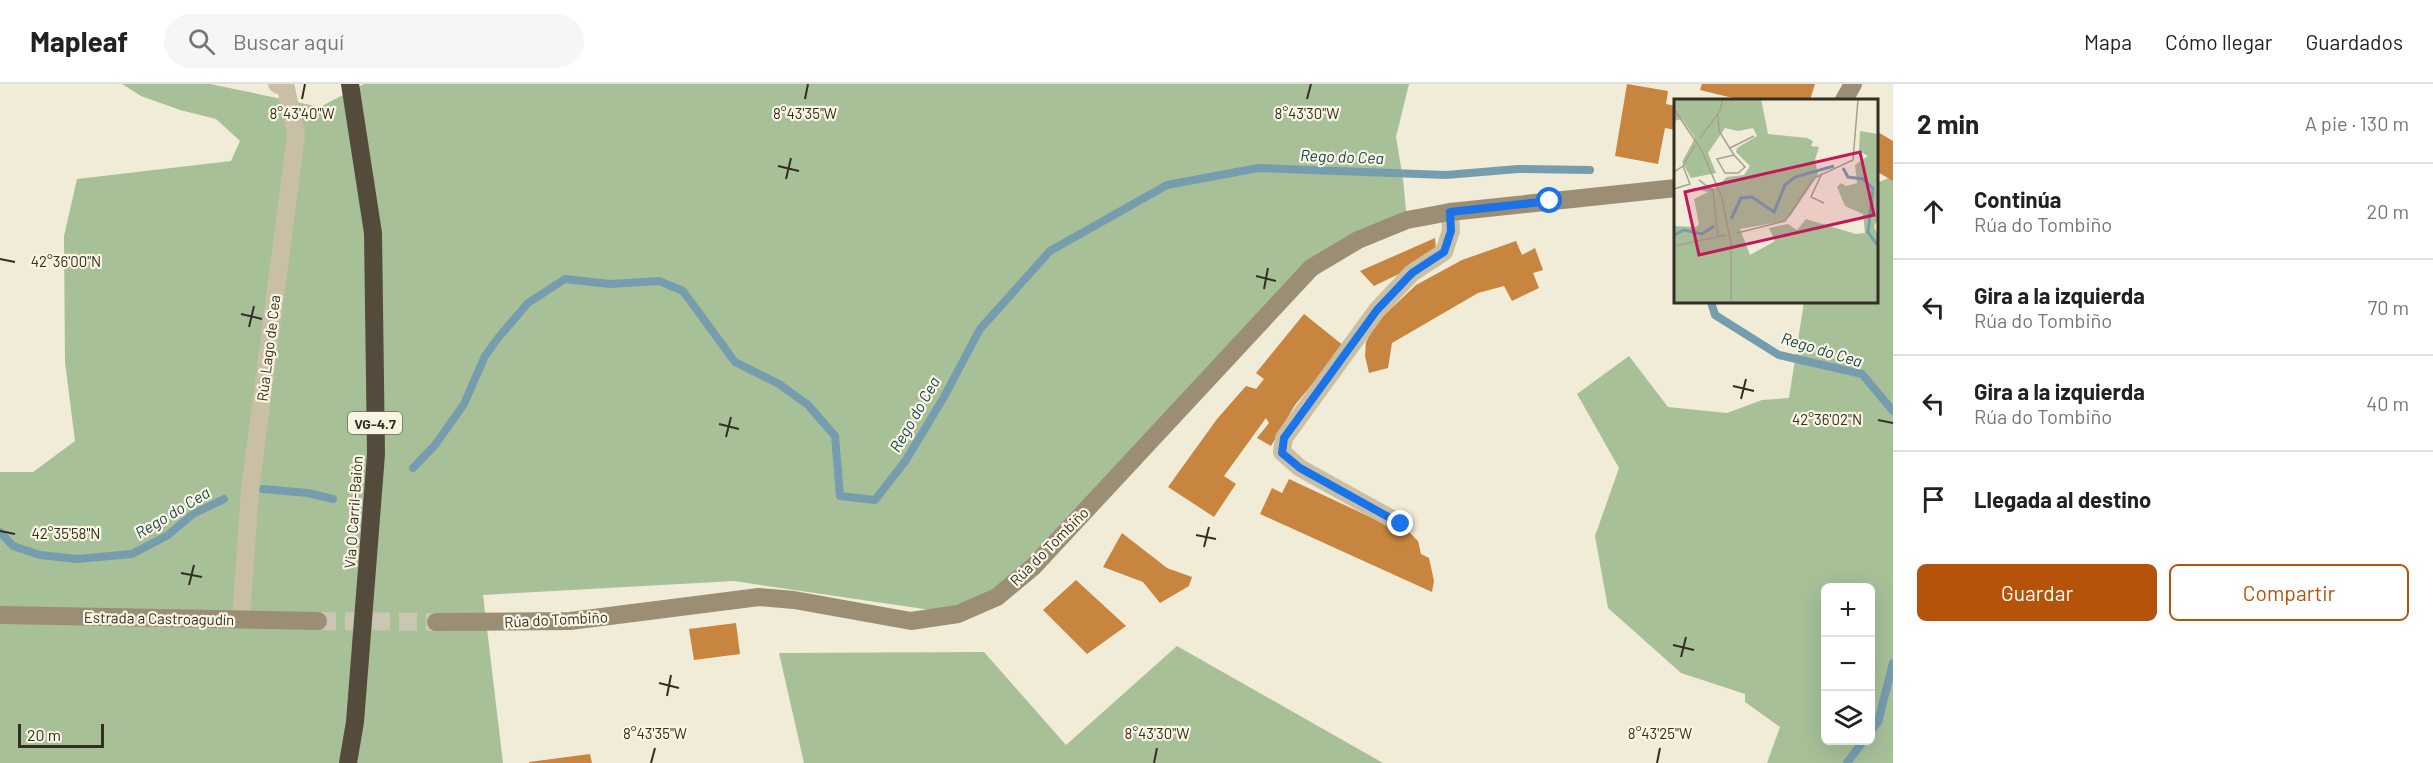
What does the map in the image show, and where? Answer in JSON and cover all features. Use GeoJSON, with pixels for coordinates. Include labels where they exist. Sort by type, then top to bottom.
{"type":"FeatureCollection","features":[{"type":"Feature","properties":{"kind":"highway","name":"Vía O Carril-Baión"},"geometry":{"type":"LineString","coordinates":[[348,763],[355,722],[376,454],[373,233],[350,84]]}},
{"type":"Feature","properties":{"kind":"street","name":"Rúa Lago de Cea"},"geometry":{"type":"LineString","coordinates":[[241,619],[250,490],[296,135],[286,88],[277,84]]}},
{"type":"Feature","properties":{"kind":"street"},"geometry":{"type":"LineString","coordinates":[[1845,99],[1853,84]]}},
{"type":"Feature","properties":{"kind":"street","name":"Rúa do Tombiño"},"geometry":{"type":"LineString","coordinates":[[436,622],[570,621],[759,597],[794,600],[911,621],[958,614],[997,597],[1033,567],[1311,268],[1359,240],[1407,220],[1450,212],[1674,188]]}},
{"type":"Feature","properties":{"kind":"street"},"geometry":{"type":"LineString","coordinates":[[1401,524],[1300,468],[1282,453],[1284,438],[1377,310],[1412,273],[1444,252],[1451,231],[1450,212]]}},
{"type":"Feature","properties":{"kind":"street","name":"Estrada a Castroagudín"},"geometry":{"type":"LineString","coordinates":[[0,615],[318,621]]}},
{"type":"Feature","properties":{"kind":"green space"},"geometry":{"type":"Polygon","coordinates":[[[122,84],[210,84],[320,107],[364,84],[1409,84],[1396,137],[1407,220],[1311,268],[1033,567],[958,614],[734,581],[483,595],[503,763],[0,763],[0,472],[33,472],[75,441],[65,362],[64,236],[77,179],[231,161],[240,141],[216,119],[180,110],[141,96],[122,84]]]}},
{"type":"Feature","properties":{"kind":"green space"},"geometry":{"type":"Polygon","coordinates":[[[1893,176],[1893,763],[1767,763],[1780,727],[1745,702],[1745,694],[1681,673],[1608,608],[1595,536],[1619,468],[1577,394],[1629,356],[1668,407],[1727,413],[1762,400],[1789,398],[1804,303],[1878,303],[1878,183],[1893,176]]]}},
{"type":"Feature","properties":{"kind":"green space"},"geometry":{"type":"Polygon","coordinates":[[[1177,646],[1383,763],[804,763],[779,653],[984,652],[1066,745],[1177,646]]]}},
{"type":"Feature","properties":{"kind":"building"},"geometry":{"type":"Polygon","coordinates":[[[1627,84],[1668,91],[1666,104],[1674,106],[1674,130],[1665,128],[1658,164],[1615,156],[1627,84]]]}},
{"type":"Feature","properties":{"kind":"building"},"geometry":{"type":"Polygon","coordinates":[[[1702,84],[1815,84],[1810,99],[1737,99],[1700,90],[1702,84]]]}},
{"type":"Feature","properties":{"kind":"building"},"geometry":{"type":"Polygon","coordinates":[[[1878,132],[1893,141],[1893,181],[1878,172],[1878,132]]]}},
{"type":"Feature","properties":{"kind":"building"},"geometry":{"type":"Polygon","coordinates":[[[1435,238],[1436,250],[1409,269],[1374,286],[1360,271],[1435,238]]]}},
{"type":"Feature","properties":{"kind":"building"},"geometry":{"type":"Polygon","coordinates":[[[1516,241],[1522,255],[1535,248],[1543,270],[1533,273],[1539,288],[1512,301],[1504,286],[1478,293],[1392,343],[1388,368],[1369,373],[1365,356],[1366,342],[1377,322],[1416,285],[1462,260],[1516,241]]]}},
{"type":"Feature","properties":{"kind":"building"},"geometry":{"type":"Polygon","coordinates":[[[1304,314],[1344,346],[1295,405],[1271,446],[1257,438],[1269,423],[1266,418],[1224,476],[1236,484],[1214,517],[1168,487],[1217,419],[1246,386],[1256,389],[1264,379],[1256,373],[1304,314]]]}},
{"type":"Feature","properties":{"kind":"building"},"geometry":{"type":"Polygon","coordinates":[[[1289,479],[1410,533],[1418,541],[1421,554],[1429,558],[1434,581],[1432,592],[1260,514],[1272,488],[1282,493],[1289,479]]]}},
{"type":"Feature","properties":{"kind":"building"},"geometry":{"type":"Polygon","coordinates":[[[1122,533],[1167,568],[1192,577],[1189,586],[1160,603],[1143,582],[1103,567],[1122,533]]]}},
{"type":"Feature","properties":{"kind":"building"},"geometry":{"type":"Polygon","coordinates":[[[1076,580],[1126,626],[1087,654],[1043,610],[1076,580]]]}},
{"type":"Feature","properties":{"kind":"building"},"geometry":{"type":"Polygon","coordinates":[[[736,623],[740,654],[694,660],[689,629],[736,623]]]}},
{"type":"Feature","properties":{"kind":"building"},"geometry":{"type":"Polygon","coordinates":[[[590,754],[592,763],[529,763],[529,762],[590,754]]]}},
{"type":"Feature","properties":{"kind":"waterway","name":"Rego do Cea"},"geometry":{"type":"LineString","coordinates":[[413,468],[435,445],[464,404],[485,356],[498,338],[528,303],[565,279],[610,284],[659,281],[683,291],[735,362],[779,384],[808,405],[835,436],[840,496],[875,500],[906,460],[944,397],[980,329],[1050,251],[1167,185],[1258,168],[1446,175],[1518,169],[1590,170]]}},
{"type":"Feature","properties":{"kind":"waterway","name":"Rego do Cea"},"geometry":{"type":"LineString","coordinates":[[1711,303],[1715,315],[1779,355],[1862,374],[1893,411]]}},
{"type":"Feature","properties":{"kind":"waterway","name":"Rego do Cea"},"geometry":{"type":"LineString","coordinates":[[263,489],[308,493],[333,499]]}},
{"type":"Feature","properties":{"kind":"waterway","name":"Rego do Cea"},"geometry":{"type":"LineString","coordinates":[[0,532],[13,546],[40,555],[77,559],[132,554],[168,535],[193,514],[224,499]]}},
{"type":"Feature","properties":{"kind":"waterway","name":"Rego do Cea"},"geometry":{"type":"LineString","coordinates":[[1875,726],[1878,722],[1893,663]]}},
{"type":"Feature","properties":{"kind":"waterway","name":"Rego do Cea"},"geometry":{"type":"LineString","coordinates":[[1847,763],[1860,745]]}},
{"type":"Feature","properties":{"kind":"tunnel"},"geometry":{"type":"LineString","coordinates":[[318,621],[436,622]]}},
{"type":"Feature","properties":{"kind":"route"},"geometry":{"type":"LineString","coordinates":[[1401,524],[1300,468],[1282,453],[1284,438],[1348,353],[1377,310],[1412,273],[1444,252],[1451,231],[1450,212],[1550,201]]}}]}
